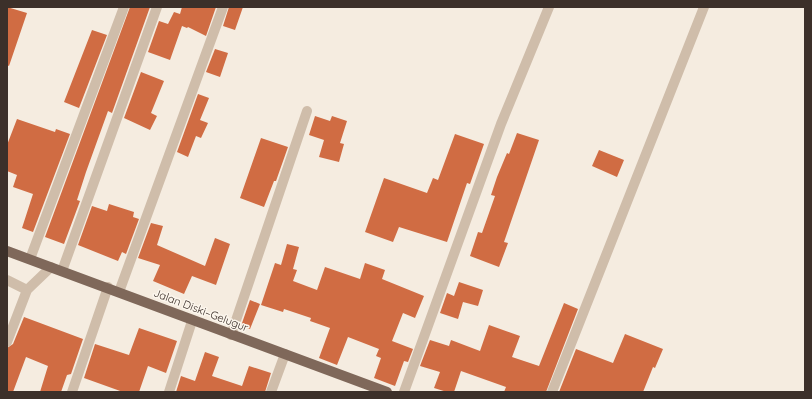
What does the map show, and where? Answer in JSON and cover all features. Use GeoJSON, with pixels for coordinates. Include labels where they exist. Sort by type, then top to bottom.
{"type":"FeatureCollection","features":[{"type":"Feature","properties":{"kind":"main road","name":"Jalan Diski–Gelugur"},"geometry":{"type":"LineString","coordinates":[[7,251],[119,292],[192,321],[387,392]]}},
{"type":"Feature","properties":{"kind":"street"},"geometry":{"type":"LineString","coordinates":[[30,259],[124,7]]}},
{"type":"Feature","properties":{"kind":"street"},"geometry":{"type":"LineString","coordinates":[[62,271],[157,7]]}},
{"type":"Feature","properties":{"kind":"street"},"geometry":{"type":"LineString","coordinates":[[119,292],[223,7]]}},
{"type":"Feature","properties":{"kind":"street"},"geometry":{"type":"LineString","coordinates":[[404,392],[501,124],[549,7]]}},
{"type":"Feature","properties":{"kind":"street"},"geometry":{"type":"LineString","coordinates":[[552,392],[704,7]]}},
{"type":"Feature","properties":{"kind":"street"},"geometry":{"type":"LineString","coordinates":[[231,335],[307,112]]}},
{"type":"Feature","properties":{"kind":"street"},"geometry":{"type":"LineString","coordinates":[[7,342],[27,290],[51,267]]}},
{"type":"Feature","properties":{"kind":"street"},"geometry":{"type":"LineString","coordinates":[[7,280],[27,290]]}},
{"type":"Feature","properties":{"kind":"street"},"geometry":{"type":"LineString","coordinates":[[72,392],[108,288]]}},
{"type":"Feature","properties":{"kind":"street"},"geometry":{"type":"LineString","coordinates":[[169,392],[192,321]]}},
{"type":"Feature","properties":{"kind":"street"},"geometry":{"type":"LineString","coordinates":[[271,392],[285,354]]}},
{"type":"Feature","properties":{"kind":"building"},"geometry":{"type":"Polygon","coordinates":[[[7,7],[27,13],[9,66],[7,65],[7,7]]]}},
{"type":"Feature","properties":{"kind":"building"},"geometry":{"type":"Polygon","coordinates":[[[130,7],[150,7],[112,113],[108,111],[86,172],[77,200],[80,201],[64,244],[45,237],[130,7]]]}},
{"type":"Feature","properties":{"kind":"building"},"geometry":{"type":"Polygon","coordinates":[[[182,7],[216,7],[206,36],[188,27],[182,26],[170,60],[148,52],[159,21],[168,24],[174,12],[180,14],[182,7]]]}},
{"type":"Feature","properties":{"kind":"building"},"geometry":{"type":"Polygon","coordinates":[[[229,7],[243,7],[235,30],[223,26],[229,7]]]}},
{"type":"Feature","properties":{"kind":"building"},"geometry":{"type":"Polygon","coordinates":[[[92,30],[107,35],[79,108],[64,102],[92,30]]]}},
{"type":"Feature","properties":{"kind":"building"},"geometry":{"type":"Polygon","coordinates":[[[215,49],[228,53],[220,77],[206,72],[215,49]]]}},
{"type":"Feature","properties":{"kind":"building"},"geometry":{"type":"Polygon","coordinates":[[[141,72],[164,81],[151,113],[157,116],[150,130],[124,118],[141,72]]]}},
{"type":"Feature","properties":{"kind":"building"},"geometry":{"type":"Polygon","coordinates":[[[198,94],[209,98],[200,120],[208,123],[201,138],[196,136],[188,157],[177,152],[198,94]]]}},
{"type":"Feature","properties":{"kind":"building"},"geometry":{"type":"Polygon","coordinates":[[[315,116],[330,121],[332,116],[347,121],[340,143],[344,144],[339,162],[319,157],[324,140],[309,135],[315,116]]]}},
{"type":"Feature","properties":{"kind":"building"},"geometry":{"type":"Polygon","coordinates":[[[17,119],[55,132],[56,129],[70,134],[33,232],[22,228],[33,194],[13,187],[17,175],[7,171],[7,145],[17,119]]]}},
{"type":"Feature","properties":{"kind":"building"},"geometry":{"type":"Polygon","coordinates":[[[517,133],[539,140],[504,242],[508,243],[499,267],[470,256],[478,232],[482,233],[495,196],[491,195],[497,177],[507,153],[509,154],[517,133]]]}},
{"type":"Feature","properties":{"kind":"building"},"geometry":{"type":"Polygon","coordinates":[[[455,134],[484,144],[470,184],[467,183],[447,242],[399,227],[393,242],[365,232],[384,178],[427,193],[433,178],[438,180],[455,134]]]}},
{"type":"Feature","properties":{"kind":"building"},"geometry":{"type":"Polygon","coordinates":[[[261,138],[288,147],[276,181],[274,181],[264,207],[240,198],[261,138]]]}},
{"type":"Feature","properties":{"kind":"building"},"geometry":{"type":"Polygon","coordinates":[[[599,150],[624,160],[617,177],[592,166],[599,150]]]}},
{"type":"Feature","properties":{"kind":"building"},"geometry":{"type":"Polygon","coordinates":[[[109,204],[134,212],[133,217],[139,219],[126,254],[122,252],[118,261],[78,245],[92,206],[107,211],[109,204]]]}},
{"type":"Feature","properties":{"kind":"building"},"geometry":{"type":"Polygon","coordinates":[[[151,223],[163,226],[157,245],[205,266],[215,238],[230,244],[216,285],[192,276],[184,294],[153,281],[160,265],[138,258],[151,223]]]}},
{"type":"Feature","properties":{"kind":"building"},"geometry":{"type":"Polygon","coordinates":[[[287,244],[299,247],[293,269],[297,270],[293,281],[317,290],[325,267],[360,279],[365,263],[385,270],[382,279],[424,296],[415,318],[403,313],[392,341],[413,349],[408,362],[404,361],[395,386],[374,378],[381,358],[376,356],[379,349],[348,337],[337,365],[319,358],[330,328],[310,321],[311,318],[284,309],[283,312],[261,305],[275,263],[281,265],[287,244]]]}},
{"type":"Feature","properties":{"kind":"building"},"geometry":{"type":"Polygon","coordinates":[[[459,282],[483,290],[478,306],[463,302],[458,319],[440,313],[447,293],[454,296],[459,282]]]}},
{"type":"Feature","properties":{"kind":"building"},"geometry":{"type":"Polygon","coordinates":[[[250,300],[260,304],[250,329],[241,326],[250,300]]]}},
{"type":"Feature","properties":{"kind":"building"},"geometry":{"type":"Polygon","coordinates":[[[564,303],[578,309],[546,392],[504,392],[506,387],[461,371],[454,392],[447,392],[434,388],[440,372],[420,366],[430,340],[449,346],[451,340],[480,351],[489,325],[520,336],[512,357],[539,366],[564,303]]]}},
{"type":"Feature","properties":{"kind":"building"},"geometry":{"type":"Polygon","coordinates":[[[24,317],[83,339],[71,374],[67,375],[61,392],[40,392],[48,366],[26,357],[13,392],[7,392],[7,348],[13,344],[24,317]]]}},
{"type":"Feature","properties":{"kind":"building"},"geometry":{"type":"Polygon","coordinates":[[[139,328],[177,341],[166,373],[148,366],[139,392],[123,392],[84,378],[95,344],[129,355],[139,328]]]}},
{"type":"Feature","properties":{"kind":"building"},"geometry":{"type":"Polygon","coordinates":[[[625,334],[663,349],[655,368],[653,367],[643,392],[559,392],[576,349],[613,363],[625,334]]]}},
{"type":"Feature","properties":{"kind":"building"},"geometry":{"type":"Polygon","coordinates":[[[205,352],[219,357],[212,376],[242,386],[249,366],[271,373],[265,392],[176,392],[181,376],[195,381],[205,352]]]}}]}
